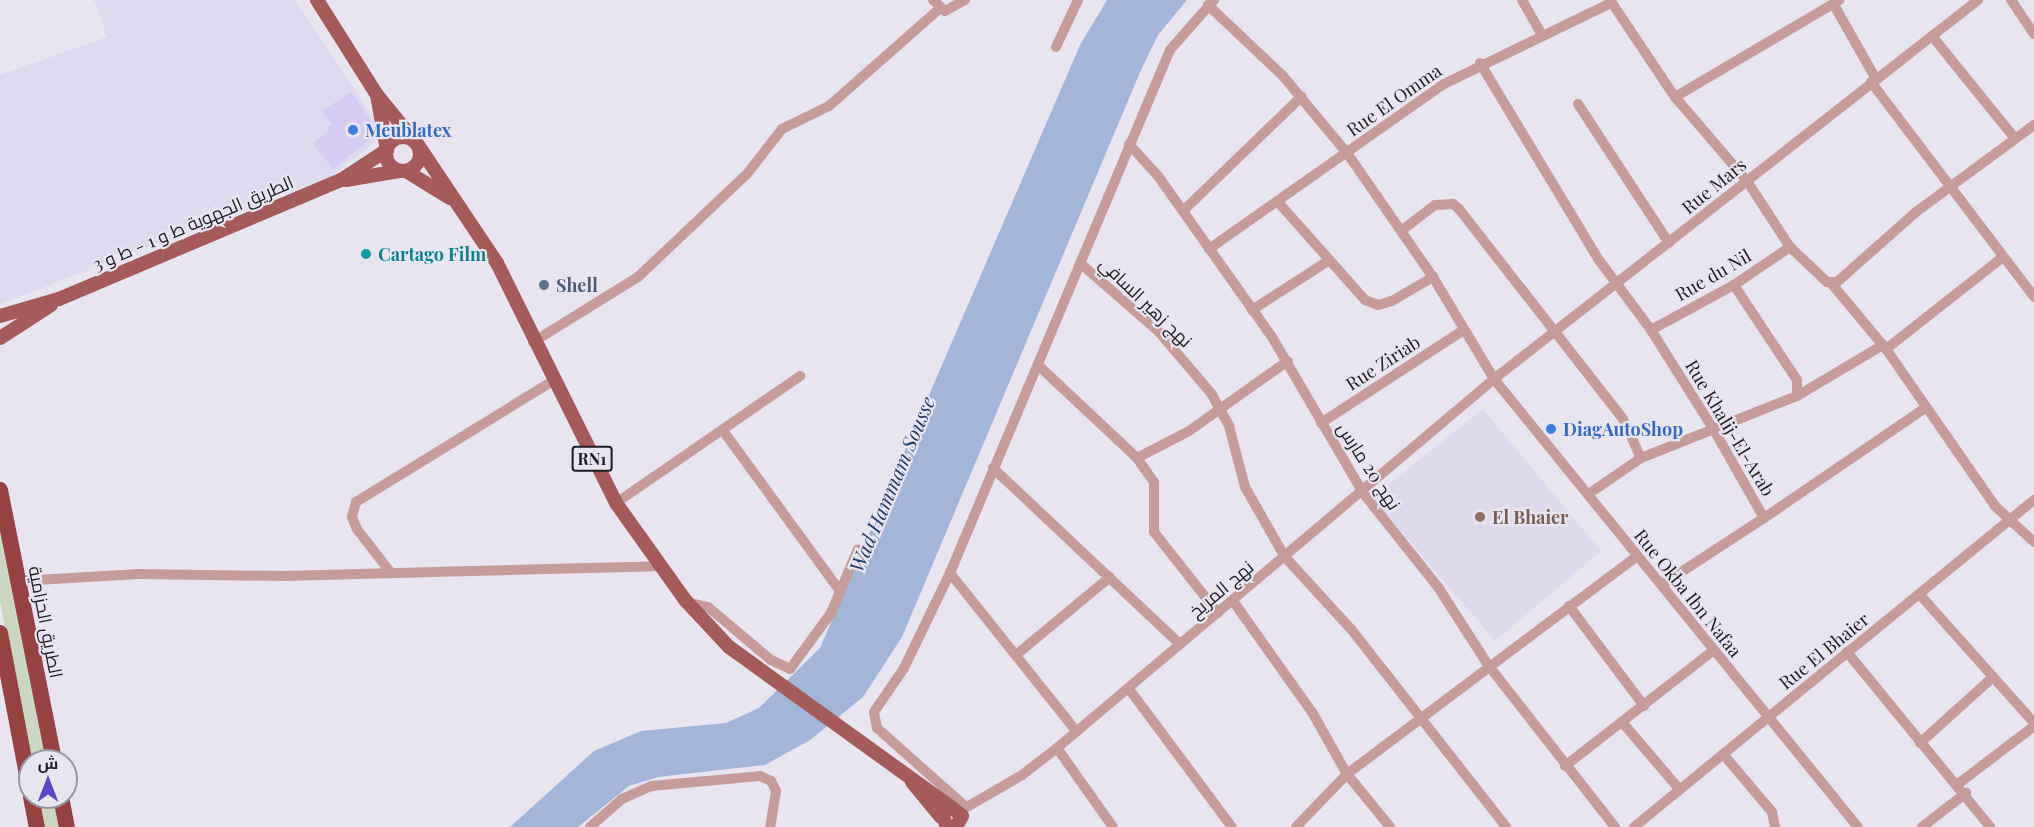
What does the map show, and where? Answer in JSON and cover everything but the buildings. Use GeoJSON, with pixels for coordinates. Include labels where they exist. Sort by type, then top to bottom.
{"type":"FeatureCollection","features":[{"type":"Feature","properties":{"kind":"highway","name":"الطريق الحزامية"},"geometry":{"type":"LineString","coordinates":[[0,490],[52,749]]}},
{"type":"Feature","properties":{"kind":"highway"},"geometry":{"type":"LineString","coordinates":[[0,633],[22,749]]}},
{"type":"Feature","properties":{"kind":"highway"},"geometry":{"type":"LineString","coordinates":[[33,809],[37,827]]}},
{"type":"Feature","properties":{"kind":"highway"},"geometry":{"type":"LineString","coordinates":[[63,809],[67,827]]}},
{"type":"Feature","properties":{"kind":"main road","name":"RN1"},"geometry":{"type":"LineString","coordinates":[[316,0],[377,95],[416,143],[497,263],[533,342],[616,503],[686,602],[729,647],[904,770],[961,816]]}},
{"type":"Feature","properties":{"kind":"main road","name":"RN1"},"geometry":{"type":"LineString","coordinates":[[377,95],[390,165],[456,203]]}},
{"type":"Feature","properties":{"kind":"main road"},"geometry":{"type":"LineString","coordinates":[[387,150],[401,137],[416,143],[417,165],[402,171]]}},
{"type":"Feature","properties":{"kind":"main road","name":"الطريق الجهوية ط و 1 - ط و 3"},"geometry":{"type":"LineString","coordinates":[[0,316],[59,299],[341,180],[387,150]]}},
{"type":"Feature","properties":{"kind":"main road","name":"الطريق الجهوية ط و 1 - ط و 3"},"geometry":{"type":"LineString","coordinates":[[341,180],[402,171]]}},
{"type":"Feature","properties":{"kind":"main road","name":"الطريق الجهوية ط و 1 - ط و 3"},"geometry":{"type":"LineString","coordinates":[[0,338],[59,299]]}},
{"type":"Feature","properties":{"kind":"main road","name":"RN1"},"geometry":{"type":"LineString","coordinates":[[904,770],[942,823],[961,816]]}},
{"type":"Feature","properties":{"kind":"street"},"geometry":{"type":"LineString","coordinates":[[533,342],[638,277],[747,174],[782,129],[829,106],[937,4],[949,11],[965,0]]}},
{"type":"Feature","properties":{"kind":"street"},"geometry":{"type":"LineString","coordinates":[[1056,47],[1077,0]]}},
{"type":"Feature","properties":{"kind":"street"},"geometry":{"type":"LineString","coordinates":[[1522,0],[1542,35]]}},
{"type":"Feature","properties":{"kind":"street","name":"Rue Mars"},"geometry":{"type":"LineString","coordinates":[[1494,379],[1555,336],[1873,80],[1978,0]]}},
{"type":"Feature","properties":{"kind":"street"},"geometry":{"type":"LineString","coordinates":[[2011,0],[2034,34]]}},
{"type":"Feature","properties":{"kind":"street"},"geometry":{"type":"LineString","coordinates":[[1611,2],[1675,97],[1747,181],[1790,247],[1831,283],[1884,347],[1924,409],[2010,520],[2034,542]]}},
{"type":"Feature","properties":{"kind":"street","name":"Rue El Omma"},"geometry":{"type":"LineString","coordinates":[[1209,249],[1347,153],[1410,105],[1480,63],[1611,2]]}},
{"type":"Feature","properties":{"kind":"street"},"geometry":{"type":"LineString","coordinates":[[1675,97],[1837,2],[1873,80],[2034,297]]}},
{"type":"Feature","properties":{"kind":"street"},"geometry":{"type":"LineString","coordinates":[[961,816],[874,720],[950,573],[1170,50],[1211,3]]}},
{"type":"Feature","properties":{"kind":"street","name":"Rue Okba Ibn Nafaa"},"geometry":{"type":"LineString","coordinates":[[1211,3],[1302,96],[1347,153],[1433,277],[1462,331],[1494,379],[1590,493],[1637,556],[1663,585],[1767,718],[1858,827]]}},
{"type":"Feature","properties":{"kind":"street"},"geometry":{"type":"LineString","coordinates":[[1932,36],[2013,136]]}},
{"type":"Feature","properties":{"kind":"street","name":"Rue Khalij-El-Arab"},"geometry":{"type":"LineString","coordinates":[[1480,63],[1616,287],[1651,330],[1714,430],[1764,518],[1924,409]]}},
{"type":"Feature","properties":{"kind":"street"},"geometry":{"type":"LineString","coordinates":[[1183,211],[1302,96]]}},
{"type":"Feature","properties":{"kind":"street"},"geometry":{"type":"LineString","coordinates":[[1578,104],[1670,243]]}},
{"type":"Feature","properties":{"kind":"street"},"geometry":{"type":"LineString","coordinates":[[1831,283],[2013,136],[2034,125]]}},
{"type":"Feature","properties":{"kind":"street","name":"نهج 20 مارس"},"geometry":{"type":"LineString","coordinates":[[1129,144],[1183,211],[1287,362],[1363,494],[1438,587],[1488,665],[1615,827]]}},
{"type":"Feature","properties":{"kind":"street"},"geometry":{"type":"LineString","coordinates":[[1278,202],[1356,293],[1378,305],[1433,277]]}},
{"type":"Feature","properties":{"kind":"street"},"geometry":{"type":"LineString","coordinates":[[1401,231],[1436,206],[1453,204],[1491,245],[1555,336],[1623,419],[1641,458]]}},
{"type":"Feature","properties":{"kind":"street","name":"Rue du Nil"},"geometry":{"type":"LineString","coordinates":[[1651,330],[1734,285],[1790,247]]}},
{"type":"Feature","properties":{"kind":"street"},"geometry":{"type":"LineString","coordinates":[[1590,493],[1641,458],[1797,396],[1884,347],[1940,308],[2003,257]]}},
{"type":"Feature","properties":{"kind":"street"},"geometry":{"type":"LineString","coordinates":[[1252,310],[1328,261]]}},
{"type":"Feature","properties":{"kind":"street","name":"نهج زهير السافي"},"geometry":{"type":"LineString","coordinates":[[1080,263],[1159,332],[1221,410],[1245,487],[1285,557],[1351,629],[1419,720],[1506,827]]}},
{"type":"Feature","properties":{"kind":"street"},"geometry":{"type":"LineString","coordinates":[[1734,285],[1797,380],[1797,396]]}},
{"type":"Feature","properties":{"kind":"street","name":"Rue Ziriab"},"geometry":{"type":"LineString","coordinates":[[1321,423],[1462,331]]}},
{"type":"Feature","properties":{"kind":"street"},"geometry":{"type":"LineString","coordinates":[[1137,458],[1221,410],[1287,362]]}},
{"type":"Feature","properties":{"kind":"street"},"geometry":{"type":"LineString","coordinates":[[1038,364],[1137,458],[1154,482],[1154,531],[1218,613]]}},
{"type":"Feature","properties":{"kind":"street"},"geometry":{"type":"LineString","coordinates":[[616,503],[724,432],[800,376]]}},
{"type":"Feature","properties":{"kind":"street","name":"نهج المريخ"},"geometry":{"type":"LineString","coordinates":[[961,816],[1022,775],[1077,732],[1363,494],[1494,379]]}},
{"type":"Feature","properties":{"kind":"street"},"geometry":{"type":"LineString","coordinates":[[391,573],[357,530],[352,517],[356,502],[553,381]]}},
{"type":"Feature","properties":{"kind":"street"},"geometry":{"type":"LineString","coordinates":[[724,432],[840,591]]}},
{"type":"Feature","properties":{"kind":"street"},"geometry":{"type":"LineString","coordinates":[[993,468],[1180,644]]}},
{"type":"Feature","properties":{"kind":"street","name":"Rue El Bhaier"},"geometry":{"type":"LineString","coordinates":[[1634,827],[1847,652],[1921,596],[2034,500]]}},
{"type":"Feature","properties":{"kind":"street"},"geometry":{"type":"LineString","coordinates":[[1663,585],[1764,518]]}},
{"type":"Feature","properties":{"kind":"street"},"geometry":{"type":"LineString","coordinates":[[686,602],[708,607],[771,660],[790,669],[813,644],[858,549]]}},
{"type":"Feature","properties":{"kind":"street"},"geometry":{"type":"LineString","coordinates":[[1296,827],[1347,774],[1488,665],[1637,556]]}},
{"type":"Feature","properties":{"kind":"street"},"geometry":{"type":"LineString","coordinates":[[19,581],[139,574],[391,573],[659,566]]}},
{"type":"Feature","properties":{"kind":"street"},"geometry":{"type":"LineString","coordinates":[[950,573],[1077,732]]}},
{"type":"Feature","properties":{"kind":"street"},"geometry":{"type":"LineString","coordinates":[[1016,655],[1110,577]]}},
{"type":"Feature","properties":{"kind":"street"},"geometry":{"type":"LineString","coordinates":[[1921,596],[2034,725],[1958,784]]}},
{"type":"Feature","properties":{"kind":"street"},"geometry":{"type":"LineString","coordinates":[[1233,601],[1312,712],[1347,774],[1390,827]]}},
{"type":"Feature","properties":{"kind":"street"},"geometry":{"type":"LineString","coordinates":[[1569,606],[1644,706]]}},
{"type":"Feature","properties":{"kind":"street"},"geometry":{"type":"LineString","coordinates":[[1565,766],[1714,650]]}},
{"type":"Feature","properties":{"kind":"street"},"geometry":{"type":"LineString","coordinates":[[1847,652],[1920,743],[1966,793],[1990,827]]}},
{"type":"Feature","properties":{"kind":"street"},"geometry":{"type":"LineString","coordinates":[[1920,743],[1992,678]]}},
{"type":"Feature","properties":{"kind":"street"},"geometry":{"type":"LineString","coordinates":[[1129,689],[1225,825]]}},
{"type":"Feature","properties":{"kind":"street"},"geometry":{"type":"LineString","coordinates":[[1623,722],[1680,790]]}},
{"type":"Feature","properties":{"kind":"street"},"geometry":{"type":"LineString","coordinates":[[1057,748],[1113,827]]}},
{"type":"Feature","properties":{"kind":"street"},"geometry":{"type":"LineString","coordinates":[[1723,754],[1772,812],[1776,827]]}},
{"type":"Feature","properties":{"kind":"street"},"geometry":{"type":"LineString","coordinates":[[590,827],[622,799],[651,786],[760,776],[771,781],[776,791],[771,827]]}},
{"type":"Feature","properties":{"kind":"street"},"geometry":{"type":"LineString","coordinates":[[1922,827],[1966,793]]}},
{"type":"Feature","properties":{"kind":"shaded area"},"geometry":{"type":"Polygon","coordinates":[[[94,0],[295,0],[380,128],[371,146],[332,176],[0,304],[0,75],[107,37],[94,0]]]}},
{"type":"Feature","properties":{"kind":"shaded area","name":"El Bhaier"},"geometry":{"type":"Polygon","coordinates":[[[1483,409],[1601,551],[1495,641],[1372,497],[1483,409]]]}},
{"type":"Feature","properties":{"kind":"green space"},"geometry":{"type":"Polygon","coordinates":[[[0,522],[45,749],[28,749],[0,601],[0,522]]]}},
{"type":"Feature","properties":{"kind":"green space"},"geometry":{"type":"Polygon","coordinates":[[[39,809],[56,809],[60,827],[43,827],[39,809]]]}},
{"type":"Feature","properties":{"kind":"water","name":"Wad Hammam Sousse"},"geometry":{"type":"Polygon","coordinates":[[[1107,0],[1187,0],[1158,35],[1141,70],[902,637],[863,697],[810,740],[765,765],[658,777],[629,786],[578,827],[510,827],[594,751],[641,731],[726,723],[759,708],[820,648],[1080,45],[1107,0]]]}},
{"type":"Feature","properties":{"kind":"place","name":"Meublatex"},"geometry":{"type":"Point","coordinates":[353,130]}},
{"type":"Feature","properties":{"kind":"place","name":"Cartago Film"},"geometry":{"type":"Point","coordinates":[366,254]}},
{"type":"Feature","properties":{"kind":"place","name":"Shell"},"geometry":{"type":"Point","coordinates":[544,285]}},
{"type":"Feature","properties":{"kind":"place","name":"DiagAutoShop"},"geometry":{"type":"Point","coordinates":[1551,429]}},
{"type":"Feature","properties":{"kind":"place","name":"El Bhaier"},"geometry":{"type":"Point","coordinates":[1480,517]}}]}
